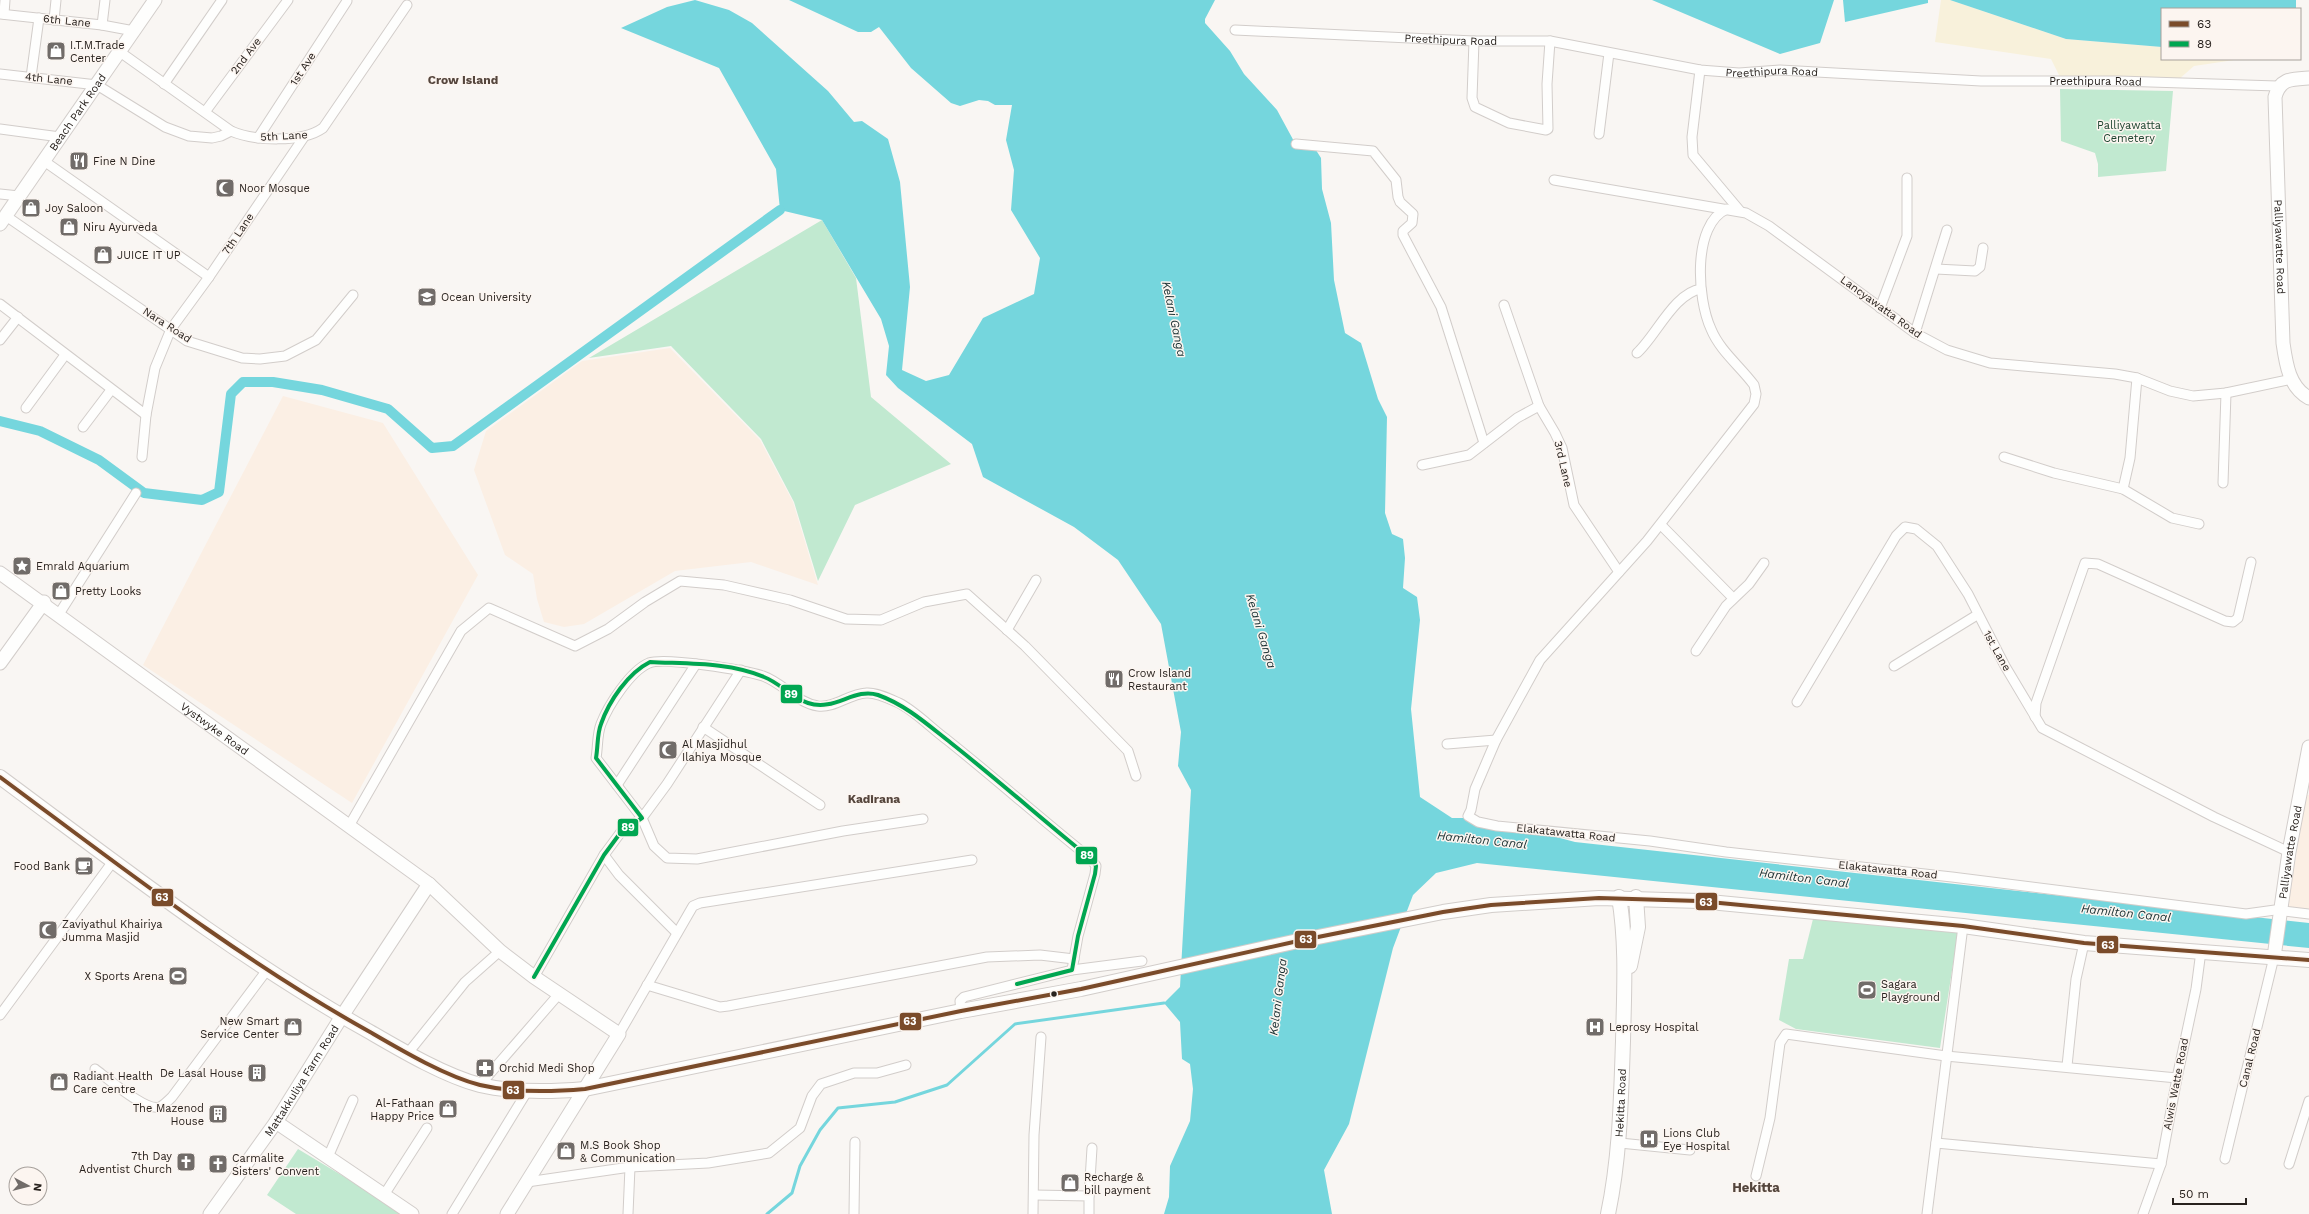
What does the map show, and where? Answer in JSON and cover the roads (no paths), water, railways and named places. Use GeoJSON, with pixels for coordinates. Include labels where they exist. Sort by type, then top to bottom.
{"type":"FeatureCollection","features":[{"type":"Feature","properties":{"kind":"main road"},"geometry":{"type":"LineString","coordinates":[[0,777],[267,970],[342,1016],[408,1054],[480,1084],[546,1092],[585,1089],[961,1011],[1164,972],[1298,941],[1415,917],[1491,905],[1619,897],[1699,900],[1963,926],[2084,942],[2309,960]]}},
{"type":"Feature","properties":{"kind":"main road","name":"Hekitta Road"},"geometry":{"type":"LineString","coordinates":[[1608,1214],[1620,1142],[1624,990],[1623,929],[1619,897]]}},
{"type":"Feature","properties":{"kind":"main road","name":"Hekitta Road"},"geometry":{"type":"LineString","coordinates":[[1624,990],[1638,927],[1636,897]]}},
{"type":"Feature","properties":{"kind":"street"},"geometry":{"type":"LineString","coordinates":[[2,14],[5,0]]}},
{"type":"Feature","properties":{"kind":"street"},"geometry":{"type":"LineString","coordinates":[[54,20],[56,0]]}},
{"type":"Feature","properties":{"kind":"street"},"geometry":{"type":"LineString","coordinates":[[102,25],[105,0]]}},
{"type":"Feature","properties":{"kind":"street","name":"Beach Park Road"},"geometry":{"type":"LineString","coordinates":[[3,220],[155,0]]}},
{"type":"Feature","properties":{"kind":"street"},"geometry":{"type":"LineString","coordinates":[[164,84],[222,0]]}},
{"type":"Feature","properties":{"kind":"street","name":"2nd Ave"},"geometry":{"type":"LineString","coordinates":[[205,112],[288,0]]}},
{"type":"Feature","properties":{"kind":"street","name":"1st Ave"},"geometry":{"type":"LineString","coordinates":[[258,138],[347,1]]}},
{"type":"Feature","properties":{"kind":"street","name":"5th Lane"},"geometry":{"type":"LineString","coordinates":[[120,52],[231,131],[244,136],[258,138],[304,137],[314,134],[323,128],[407,5]]}},
{"type":"Feature","properties":{"kind":"street","name":"6th Lane"},"geometry":{"type":"LineString","coordinates":[[2,14],[102,25],[134,31]]}},
{"type":"Feature","properties":{"kind":"street"},"geometry":{"type":"LineString","coordinates":[[31,77],[39,18]]}},
{"type":"Feature","properties":{"kind":"street","name":"Preethipura Road"},"geometry":{"type":"LineString","coordinates":[[1236,30],[1474,40],[1550,41],[1700,70],[1739,73],[1780,70],[1980,81],[2119,81],[2277,86],[2285,81],[2309,78]]}},
{"type":"Feature","properties":{"kind":"street"},"geometry":{"type":"LineString","coordinates":[[1474,40],[1472,98],[1475,107],[1509,123],[1546,130],[1548,129],[1549,124],[1547,95],[1550,41]]}},
{"type":"Feature","properties":{"kind":"street"},"geometry":{"type":"LineString","coordinates":[[1599,134],[1609,53]]}},
{"type":"Feature","properties":{"kind":"street"},"geometry":{"type":"LineString","coordinates":[[1700,70],[1692,137],[1694,155],[1740,212]]}},
{"type":"Feature","properties":{"kind":"street","name":"4th Lane"},"geometry":{"type":"LineString","coordinates":[[0,74],[97,85]]}},
{"type":"Feature","properties":{"kind":"street"},"geometry":{"type":"LineString","coordinates":[[97,85],[164,127],[190,136],[212,138],[231,131]]}},
{"type":"Feature","properties":{"kind":"street","name":"Palliyawatte Road"},"geometry":{"type":"LineString","coordinates":[[2277,86],[2275,97],[2283,343],[2287,370],[2299,393],[2309,398]]}},
{"type":"Feature","properties":{"kind":"street"},"geometry":{"type":"LineString","coordinates":[[0,129],[60,138]]}},
{"type":"Feature","properties":{"kind":"street","name":"7th Lane"},"geometry":{"type":"LineString","coordinates":[[142,457],[146,415],[155,368],[171,329],[209,277],[304,137]]}},
{"type":"Feature","properties":{"kind":"street"},"geometry":{"type":"LineString","coordinates":[[1296,144],[1373,151],[1396,180],[1398,197],[1413,214],[1412,223],[1403,231],[1403,235],[1441,307],[1484,443]]}},
{"type":"Feature","properties":{"kind":"street"},"geometry":{"type":"LineString","coordinates":[[44,161],[209,277]]}},
{"type":"Feature","properties":{"kind":"street"},"geometry":{"type":"LineString","coordinates":[[1880,308],[1907,236],[1907,178]]}},
{"type":"Feature","properties":{"kind":"street","name":"Lancyawatta Road"},"geometry":{"type":"LineString","coordinates":[[1554,180],[1727,209],[1755,217],[1915,333],[1947,350],[2002,365],[2069,369],[2137,378],[2170,391],[2193,396],[2226,393],[2292,379]]}},
{"type":"Feature","properties":{"kind":"street"},"geometry":{"type":"LineString","coordinates":[[0,194],[19,196]]}},
{"type":"Feature","properties":{"kind":"street"},"geometry":{"type":"LineString","coordinates":[[1447,744],[1496,740],[1540,660],[1661,525],[1755,400],[1756,390],[1754,385],[1711,330],[1701,288],[1704,238],[1713,219],[1718,213],[1727,209]]}},
{"type":"Feature","properties":{"kind":"street","name":"Nara Road"},"geometry":{"type":"LineString","coordinates":[[3,220],[187,340],[242,358],[260,359],[285,356],[316,340],[353,295]]}},
{"type":"Feature","properties":{"kind":"street"},"geometry":{"type":"LineString","coordinates":[[1915,333],[1947,230]]}},
{"type":"Feature","properties":{"kind":"street"},"geometry":{"type":"LineString","coordinates":[[1936,269],[1975,271],[1980,267],[1983,248]]}},
{"type":"Feature","properties":{"kind":"street"},"geometry":{"type":"LineString","coordinates":[[1637,353],[1682,299],[1692,291],[1701,288]]}},
{"type":"Feature","properties":{"kind":"street"},"geometry":{"type":"LineString","coordinates":[[0,304],[111,390],[146,415]]}},
{"type":"Feature","properties":{"kind":"street","name":"3rd Lane"},"geometry":{"type":"LineString","coordinates":[[1504,305],[1539,406],[1556,433],[1562,448],[1574,505],[1619,572]]}},
{"type":"Feature","properties":{"kind":"street"},"geometry":{"type":"LineString","coordinates":[[0,340],[18,317]]}},
{"type":"Feature","properties":{"kind":"street"},"geometry":{"type":"LineString","coordinates":[[26,408],[66,355]]}},
{"type":"Feature","properties":{"kind":"street"},"geometry":{"type":"LineString","coordinates":[[2123,489],[2130,458],[2137,378]]}},
{"type":"Feature","properties":{"kind":"street"},"geometry":{"type":"LineString","coordinates":[[83,427],[111,390]]}},
{"type":"Feature","properties":{"kind":"street"},"geometry":{"type":"LineString","coordinates":[[2223,484],[2226,393]]}},
{"type":"Feature","properties":{"kind":"street"},"geometry":{"type":"LineString","coordinates":[[1422,465],[1462,458],[1469,455],[1517,418],[1539,406]]}},
{"type":"Feature","properties":{"kind":"street"},"geometry":{"type":"LineString","coordinates":[[2004,457],[2054,473],[2123,489],[2172,518],[2199,524]]}},
{"type":"Feature","properties":{"kind":"street"},"geometry":{"type":"LineString","coordinates":[[59,614],[136,493]]}},
{"type":"Feature","properties":{"kind":"street"},"geometry":{"type":"LineString","coordinates":[[1661,525],[1733,598]]}},
{"type":"Feature","properties":{"kind":"street","name":"1st Lane"},"geometry":{"type":"LineString","coordinates":[[1797,702],[1896,536],[1905,527],[1916,529],[1936,546],[1968,594],[1978,615],[2042,728],[2214,817],[2288,852]]}},
{"type":"Feature","properties":{"kind":"street"},"geometry":{"type":"LineString","coordinates":[[2035,718],[2038,696],[2086,563],[2098,564],[2230,622],[2238,618],[2251,562]]}},
{"type":"Feature","properties":{"kind":"street"},"geometry":{"type":"LineString","coordinates":[[1696,651],[1714,622],[1733,598],[1749,584],[1764,563]]}},
{"type":"Feature","properties":{"kind":"street","name":"Vystwyke Road"},"geometry":{"type":"LineString","coordinates":[[0,573],[44,602],[429,884],[500,951],[534,977],[619,1034]]}},
{"type":"Feature","properties":{"kind":"street"},"geometry":{"type":"LineString","coordinates":[[1007,630],[1036,580]]}},
{"type":"Feature","properties":{"kind":"street"},"geometry":{"type":"LineString","coordinates":[[349,826],[462,631],[489,608],[574,646],[608,629],[645,602],[680,581],[724,585],[790,600],[846,619],[881,620],[924,602],[967,594],[1007,630],[1128,751],[1136,776]]}},
{"type":"Feature","properties":{"kind":"street"},"geometry":{"type":"LineString","coordinates":[[0,663],[44,602]]}},
{"type":"Feature","properties":{"kind":"street"},"geometry":{"type":"LineString","coordinates":[[1894,666],[1978,615]]}},
{"type":"Feature","properties":{"kind":"street"},"geometry":{"type":"LineString","coordinates":[[923,819],[850,830],[697,859],[667,858],[654,846],[642,818],[596,758],[600,725],[610,705],[626,683],[642,666],[650,662],[696,664],[742,670],[765,677],[806,703],[818,706],[828,706],[866,693],[900,704],[1009,790],[1047,824],[1092,859],[1096,866],[1095,874],[1072,970]]}},
{"type":"Feature","properties":{"kind":"street"},"geometry":{"type":"LineString","coordinates":[[617,785],[696,664]]}},
{"type":"Feature","properties":{"kind":"street"},"geometry":{"type":"LineString","coordinates":[[534,977],[604,855],[621,832],[642,818],[667,784],[703,726],[742,670]]}},
{"type":"Feature","properties":{"kind":"street"},"geometry":{"type":"LineString","coordinates":[[703,726],[820,805]]}},
{"type":"Feature","properties":{"kind":"street","name":"Elakatawatta Road"},"geometry":{"type":"LineString","coordinates":[[1496,740],[1475,789],[1471,810],[1468,816],[1478,822],[1497,826],[1650,841],[1726,852],[1952,877],[2246,914],[2282,910],[2309,914]]}},
{"type":"Feature","properties":{"kind":"street","name":"Palliyawatte Road"},"geometry":{"type":"LineString","coordinates":[[2274,957],[2282,910],[2288,852],[2309,747]]}},
{"type":"Feature","properties":{"kind":"street"},"geometry":{"type":"LineString","coordinates":[[604,855],[619,875],[677,933]]}},
{"type":"Feature","properties":{"kind":"street"},"geometry":{"type":"LineString","coordinates":[[0,1015],[114,860]]}},
{"type":"Feature","properties":{"kind":"street"},"geometry":{"type":"LineString","coordinates":[[507,1214],[619,1034],[693,906],[700,903],[972,860]]}},
{"type":"Feature","properties":{"kind":"street","name":"Mattakkuliya Farm Road"},"geometry":{"type":"LineString","coordinates":[[210,1214],[276,1122],[342,1016],[429,884]]}},
{"type":"Feature","properties":{"kind":"street"},"geometry":{"type":"LineString","coordinates":[[1927,1214],[1963,926]]}},
{"type":"Feature","properties":{"kind":"street"},"geometry":{"type":"LineString","coordinates":[[2067,1066],[2076,979],[2084,942]]}},
{"type":"Feature","properties":{"kind":"street"},"geometry":{"type":"LineString","coordinates":[[408,1054],[465,982],[500,951]]}},
{"type":"Feature","properties":{"kind":"street","name":"Alwis Watte Road"},"geometry":{"type":"LineString","coordinates":[[2143,1214],[2161,1164],[2196,989],[2201,951]]}},
{"type":"Feature","properties":{"kind":"street"},"geometry":{"type":"LineString","coordinates":[[647,985],[720,1007],[987,957],[1040,955],[1074,959]]}},
{"type":"Feature","properties":{"kind":"street","name":"Canal Road"},"geometry":{"type":"LineString","coordinates":[[2225,1159],[2274,957]]}},
{"type":"Feature","properties":{"kind":"street"},"geometry":{"type":"LineString","coordinates":[[961,1011],[960,1001],[964,998],[1072,970],[1142,961]]}},
{"type":"Feature","properties":{"kind":"street"},"geometry":{"type":"LineString","coordinates":[[95,1069],[149,1107],[160,1107],[172,1097],[267,970]]}},
{"type":"Feature","properties":{"kind":"street"},"geometry":{"type":"LineString","coordinates":[[480,1084],[559,994]]}},
{"type":"Feature","properties":{"kind":"street"},"geometry":{"type":"LineString","coordinates":[[1756,1176],[1770,1118],[1780,1043],[1786,1034],[1946,1056],[2067,1066],[2177,1078]]}},
{"type":"Feature","properties":{"kind":"street"},"geometry":{"type":"LineString","coordinates":[[1033,1214],[1034,1135],[1041,1036]]}},
{"type":"Feature","properties":{"kind":"street"},"geometry":{"type":"LineString","coordinates":[[527,1182],[630,1167],[708,1163],[769,1153],[800,1128],[812,1096],[822,1084],[854,1073],[877,1073],[906,1065]]}},
{"type":"Feature","properties":{"kind":"street"},"geometry":{"type":"LineString","coordinates":[[452,1214],[528,1090]]}},
{"type":"Feature","properties":{"kind":"street"},"geometry":{"type":"LineString","coordinates":[[328,1157],[353,1100]]}},
{"type":"Feature","properties":{"kind":"street"},"geometry":{"type":"LineString","coordinates":[[2289,1164],[2309,1101]]}},
{"type":"Feature","properties":{"kind":"street"},"geometry":{"type":"LineString","coordinates":[[276,1122],[412,1214]]}},
{"type":"Feature","properties":{"kind":"street"},"geometry":{"type":"LineString","coordinates":[[384,1195],[427,1128]]}},
{"type":"Feature","properties":{"kind":"street"},"geometry":{"type":"LineString","coordinates":[[854,1214],[855,1142]]}},
{"type":"Feature","properties":{"kind":"street"},"geometry":{"type":"LineString","coordinates":[[1620,1142],[1690,1150]]}},
{"type":"Feature","properties":{"kind":"street"},"geometry":{"type":"LineString","coordinates":[[1936,1143],[2161,1164]]}},
{"type":"Feature","properties":{"kind":"street"},"geometry":{"type":"LineString","coordinates":[[1089,1214],[1092,1148]]}},
{"type":"Feature","properties":{"kind":"street"},"geometry":{"type":"LineString","coordinates":[[628,1214],[630,1167]]}},
{"type":"Feature","properties":{"kind":"street"},"geometry":{"type":"LineString","coordinates":[[1034,1195],[1089,1196]]}},
{"type":"Feature","properties":{"kind":"water"},"geometry":{"type":"Polygon","coordinates":[[[695,0],[729,10],[752,23],[828,91],[854,122],[862,121],[888,139],[900,182],[910,287],[902,370],[926,381],[949,375],[983,318],[1034,294],[1040,258],[1011,210],[1014,170],[1006,140],[1012,105],[995,105],[988,101],[979,100],[960,106],[951,103],[911,68],[879,27],[871,32],[858,32],[789,0],[1215,0],[1205,19],[1205,23],[1230,51],[1244,74],[1277,110],[1296,145],[1314,147],[1321,158],[1322,189],[1331,223],[1334,280],[1345,333],[1361,343],[1378,399],[1387,417],[1385,513],[1392,534],[1403,539],[1405,558],[1403,588],[1417,597],[1420,620],[1411,709],[1420,797],[1452,818],[1484,818],[1575,842],[2309,923],[2309,948],[1477,863],[1436,873],[1413,895],[1393,948],[1349,1124],[1324,1170],[1332,1214],[1164,1214],[1169,1197],[1170,1166],[1190,1121],[1193,1089],[1190,1064],[1182,1059],[1180,1022],[1164,1003],[1180,987],[1191,790],[1178,766],[1181,732],[1161,624],[1118,560],[1074,527],[983,477],[972,444],[898,388],[886,375],[889,346],[881,319],[822,220],[780,210],[776,169],[719,68],[621,28],[667,7],[695,0]]]}},
{"type":"Feature","properties":{"kind":"water"},"geometry":{"type":"Polygon","coordinates":[[[1652,0],[1834,0],[1820,43],[1780,54],[1652,0]]]}},
{"type":"Feature","properties":{"kind":"water"},"geometry":{"type":"Polygon","coordinates":[[[1843,0],[1928,0],[1928,3],[1845,22],[1843,0]]]}},
{"type":"Feature","properties":{"kind":"water"},"geometry":{"type":"Polygon","coordinates":[[[1950,0],[2296,0],[2296,8],[2161,8],[2161,47],[2066,39],[1950,0]]]}},
{"type":"Feature","properties":{"kind":"waterway"},"geometry":{"type":"LineString","coordinates":[[0,421],[40,431],[99,460],[144,493],[202,500],[219,492],[231,394],[243,382],[273,382],[322,390],[388,409],[432,448],[453,446],[780,210]]}},
{"type":"Feature","properties":{"kind":"waterway"},"geometry":{"type":"LineString","coordinates":[[767,1214],[792,1193],[800,1166],[820,1130],[838,1108],[895,1102],[947,1085],[1015,1024],[1164,1003]]}},
{"type":"Feature","properties":{"kind":"place","name":"I.T.M.Trade Center"},"geometry":{"type":"Point","coordinates":[56,51]}},
{"type":"Feature","properties":{"kind":"place","name":"Fine N Dine"},"geometry":{"type":"Point","coordinates":[79,161]}},
{"type":"Feature","properties":{"kind":"place","name":"Noor Mosque"},"geometry":{"type":"Point","coordinates":[225,188]}},
{"type":"Feature","properties":{"kind":"place","name":"Joy Saloon"},"geometry":{"type":"Point","coordinates":[31,208]}},
{"type":"Feature","properties":{"kind":"place","name":"Niru Ayurveda"},"geometry":{"type":"Point","coordinates":[69,227]}},
{"type":"Feature","properties":{"kind":"place","name":"JUICE IT UP"},"geometry":{"type":"Point","coordinates":[103,255]}},
{"type":"Feature","properties":{"kind":"place","name":"Ocean University"},"geometry":{"type":"Point","coordinates":[427,297]}},
{"type":"Feature","properties":{"kind":"place","name":"Emrald Aquarium"},"geometry":{"type":"Point","coordinates":[22,566]}},
{"type":"Feature","properties":{"kind":"place","name":"Pretty Looks"},"geometry":{"type":"Point","coordinates":[61,591]}},
{"type":"Feature","properties":{"kind":"place","name":"Crow Island Restaurant"},"geometry":{"type":"Point","coordinates":[1114,679]}},
{"type":"Feature","properties":{"kind":"place","name":"Al Masjidhul Ilahiya Mosque"},"geometry":{"type":"Point","coordinates":[668,750]}},
{"type":"Feature","properties":{"kind":"place","name":"Food Bank"},"geometry":{"type":"Point","coordinates":[84,866]}},
{"type":"Feature","properties":{"kind":"place","name":"Zaviyathul Khairiya Jumma Masjid"},"geometry":{"type":"Point","coordinates":[48,930]}},
{"type":"Feature","properties":{"kind":"place","name":"X Sports Arena"},"geometry":{"type":"Point","coordinates":[178,976]}},
{"type":"Feature","properties":{"kind":"place","name":"Sagara Playground"},"geometry":{"type":"Point","coordinates":[1867,990]}},
{"type":"Feature","properties":{"kind":"place","name":"New Smart Service Center"},"geometry":{"type":"Point","coordinates":[293,1027]}},
{"type":"Feature","properties":{"kind":"place","name":"Leprosy Hospital"},"geometry":{"type":"Point","coordinates":[1595,1027]}},
{"type":"Feature","properties":{"kind":"place","name":"Orchid Medi Shop"},"geometry":{"type":"Point","coordinates":[485,1068]}},
{"type":"Feature","properties":{"kind":"place","name":"De Lasal House"},"geometry":{"type":"Point","coordinates":[257,1073]}},
{"type":"Feature","properties":{"kind":"place","name":"Radiant Health Care centre"},"geometry":{"type":"Point","coordinates":[59,1082]}},
{"type":"Feature","properties":{"kind":"place","name":"Al-Fathaan Happy Price"},"geometry":{"type":"Point","coordinates":[448,1109]}},
{"type":"Feature","properties":{"kind":"place","name":"The Mazenod House"},"geometry":{"type":"Point","coordinates":[218,1114]}},
{"type":"Feature","properties":{"kind":"place","name":"Lions Club Eye Hospital"},"geometry":{"type":"Point","coordinates":[1649,1139]}},
{"type":"Feature","properties":{"kind":"place","name":"M.S Book Shop & Communication"},"geometry":{"type":"Point","coordinates":[566,1151]}},
{"type":"Feature","properties":{"kind":"place","name":"7th Day Adventist Church"},"geometry":{"type":"Point","coordinates":[186,1162]}},
{"type":"Feature","properties":{"kind":"place","name":"Carmalite Sisters' Convent"},"geometry":{"type":"Point","coordinates":[218,1164]}},
{"type":"Feature","properties":{"kind":"place","name":"Recharge & bill payment"},"geometry":{"type":"Point","coordinates":[1070,1183]}},
{"type":"Feature","properties":{"kind":"district","name":"Crow Island"},"geometry":{"type":"Point","coordinates":[463,80]}},
{"type":"Feature","properties":{"kind":"district","name":"Kadirana"},"geometry":{"type":"Point","coordinates":[874,799]}},
{"type":"Feature","properties":{"kind":"district","name":"Hekitta"},"geometry":{"type":"Point","coordinates":[1756,1187]}},
{"type":"Feature","properties":{"kind":"park label","name":"Palliyawatta Cemetery"},"geometry":{"type":"Point","coordinates":[2129,131]}},
{"type":"Feature","properties":{"kind":"water label","name":"Kelani Ganga"},"geometry":{"type":"Point","coordinates":[1174,319]}},
{"type":"Feature","properties":{"kind":"water label","name":"Kelani Ganga"},"geometry":{"type":"Point","coordinates":[1261,631]}},
{"type":"Feature","properties":{"kind":"water label","name":"Hamilton Canal"},"geometry":{"type":"Point","coordinates":[1482,840]}},
{"type":"Feature","properties":{"kind":"water label","name":"Hamilton Canal"},"geometry":{"type":"Point","coordinates":[1804,878]}},
{"type":"Feature","properties":{"kind":"water label","name":"Hamilton Canal"},"geometry":{"type":"Point","coordinates":[2126,913]}},
{"type":"Feature","properties":{"kind":"water label","name":"Kelani Ganga"},"geometry":{"type":"Point","coordinates":[1278,997]}}]}
